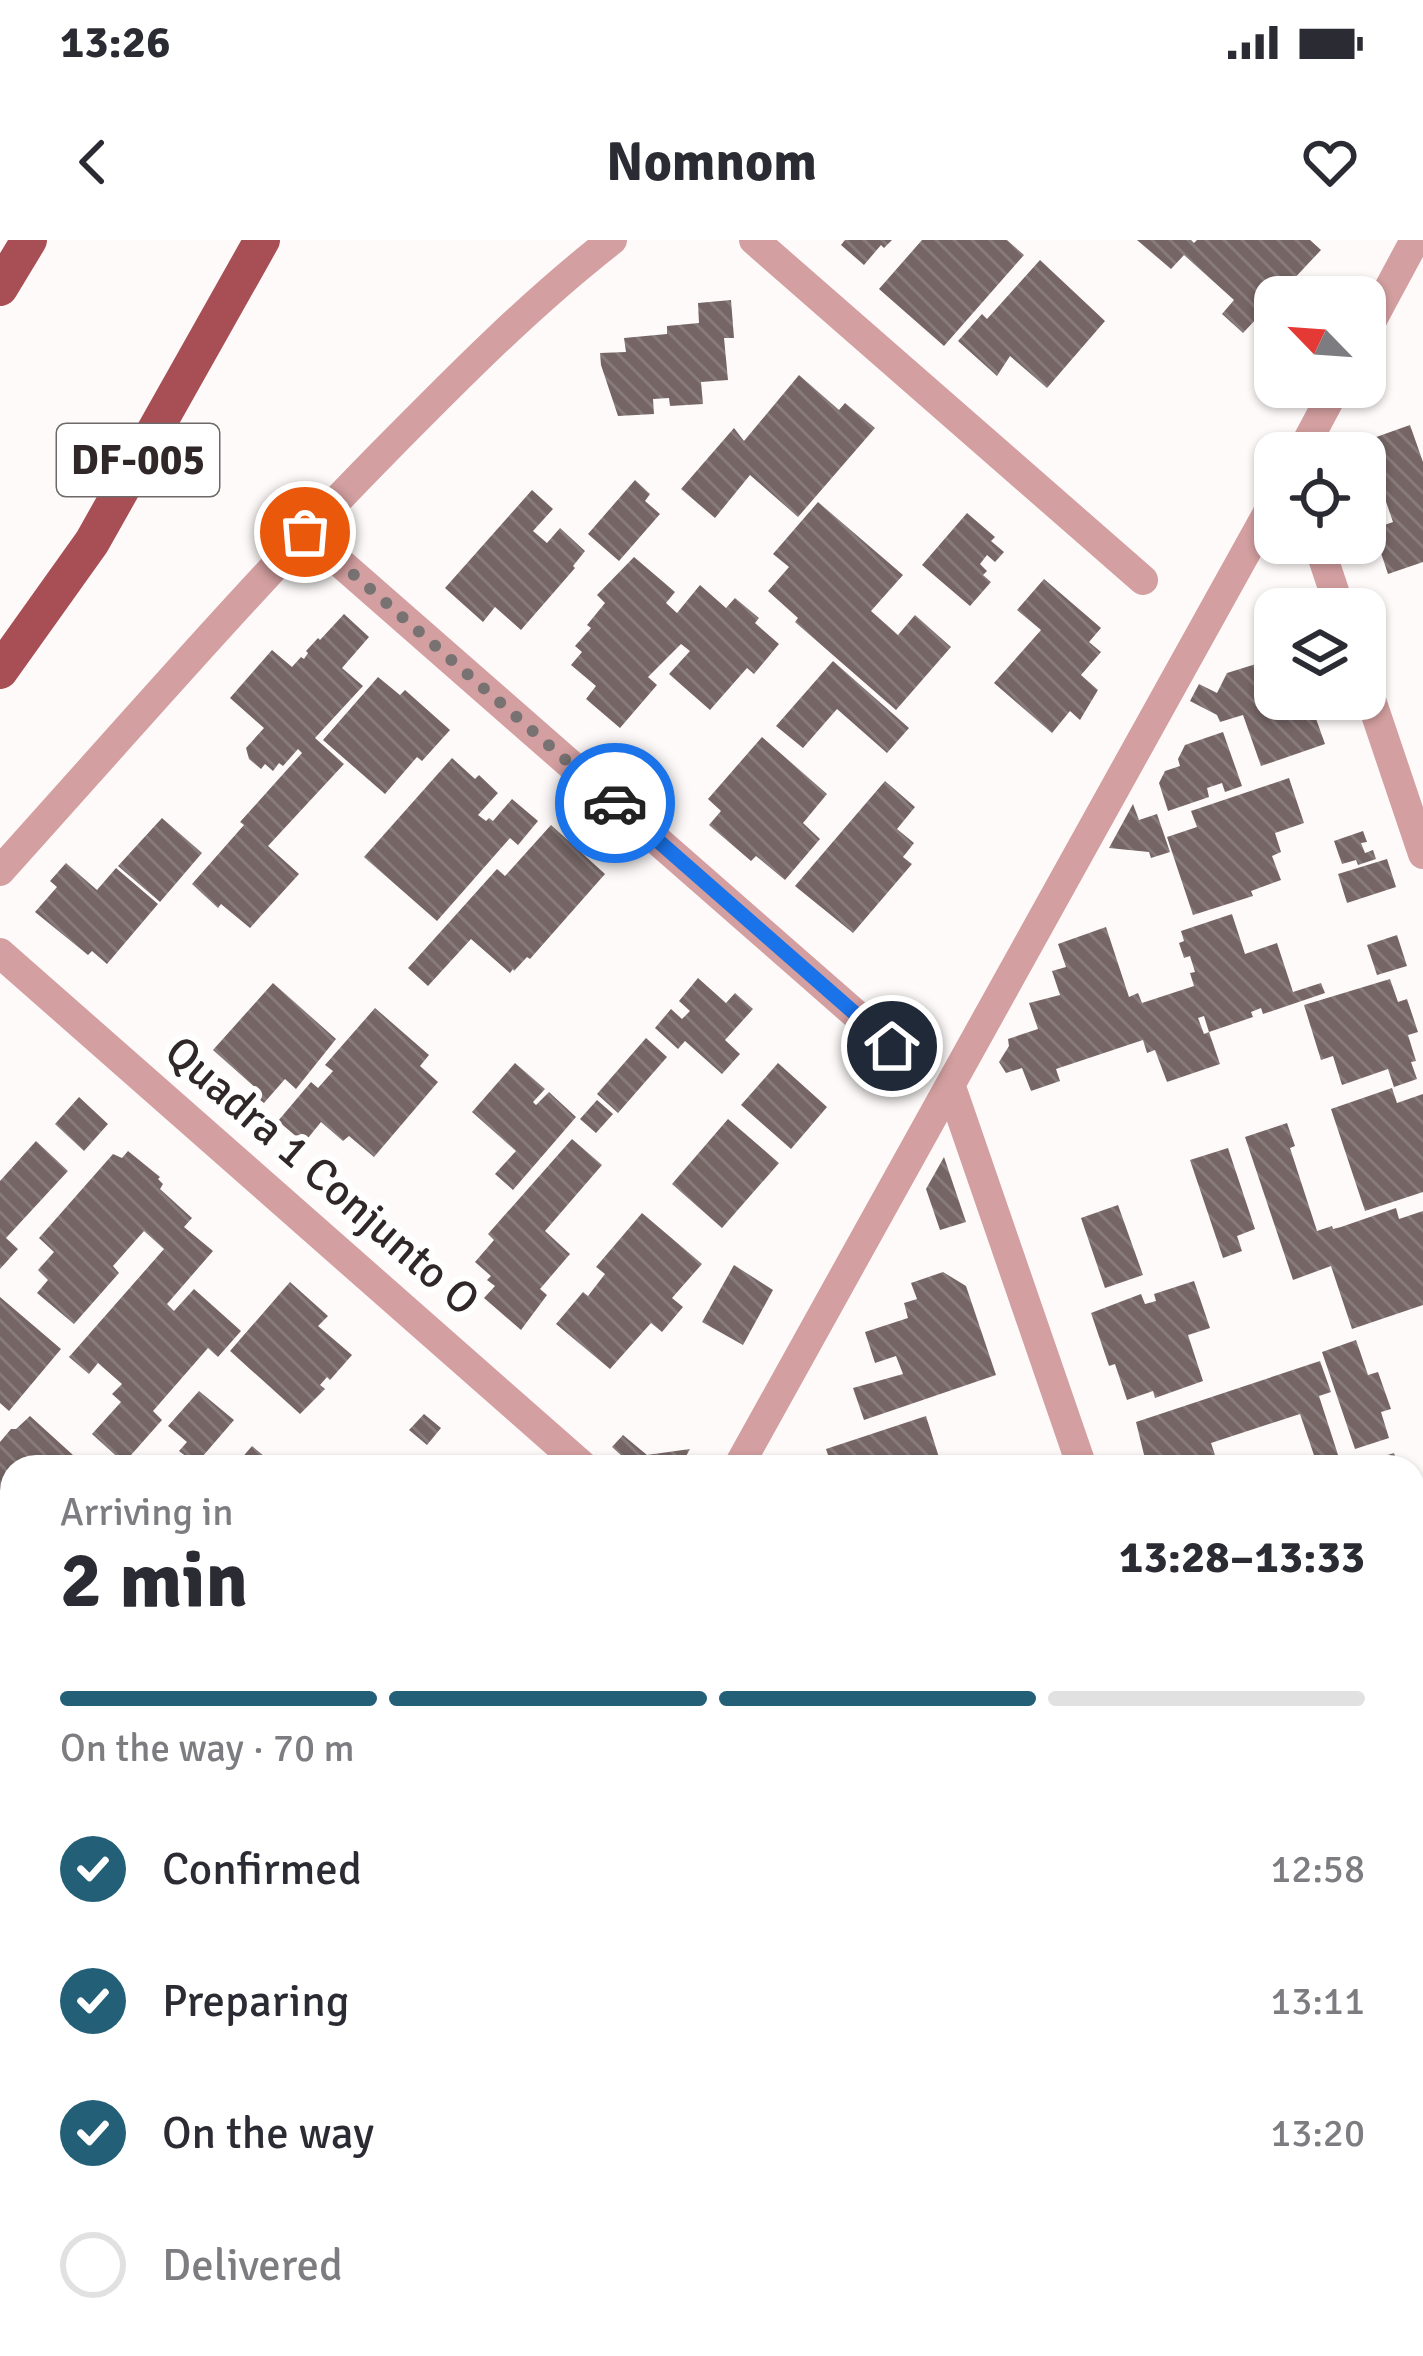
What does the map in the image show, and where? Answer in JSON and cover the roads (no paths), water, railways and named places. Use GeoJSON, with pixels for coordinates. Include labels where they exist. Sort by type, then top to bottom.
{"type":"FeatureCollection","features":[{"type":"Feature","properties":{"kind":"main road"},"geometry":{"type":"LineString","coordinates":[[0,288],[29,240]]}},
{"type":"Feature","properties":{"kind":"main road","name":"DF-005"},"geometry":{"type":"LineString","coordinates":[[0,671],[92,542],[262,240]]}},
{"type":"Feature","properties":{"kind":"street"},"geometry":{"type":"LineString","coordinates":[[0,871],[305,532],[558,282],[613,240]]}},
{"type":"Feature","properties":{"kind":"street"},"geometry":{"type":"LineString","coordinates":[[754,240],[1143,580]]}},
{"type":"Feature","properties":{"kind":"street"},"geometry":{"type":"LineString","coordinates":[[1386,294],[1415,240]]}},
{"type":"Feature","properties":{"kind":"street"},"geometry":{"type":"LineString","coordinates":[[305,532],[892,1046]]}},
{"type":"Feature","properties":{"kind":"street"},"geometry":{"type":"LineString","coordinates":[[745,1455],[1254,538]]}},
{"type":"Feature","properties":{"kind":"street"},"geometry":{"type":"LineString","coordinates":[[1378,720],[1423,854]]}},
{"type":"Feature","properties":{"kind":"street","name":"Quadra 1 Conjunto O"},"geometry":{"type":"LineString","coordinates":[[0,953],[570,1455]]}},
{"type":"Feature","properties":{"kind":"street"},"geometry":{"type":"LineString","coordinates":[[951,1087],[1078,1455]]}}]}
